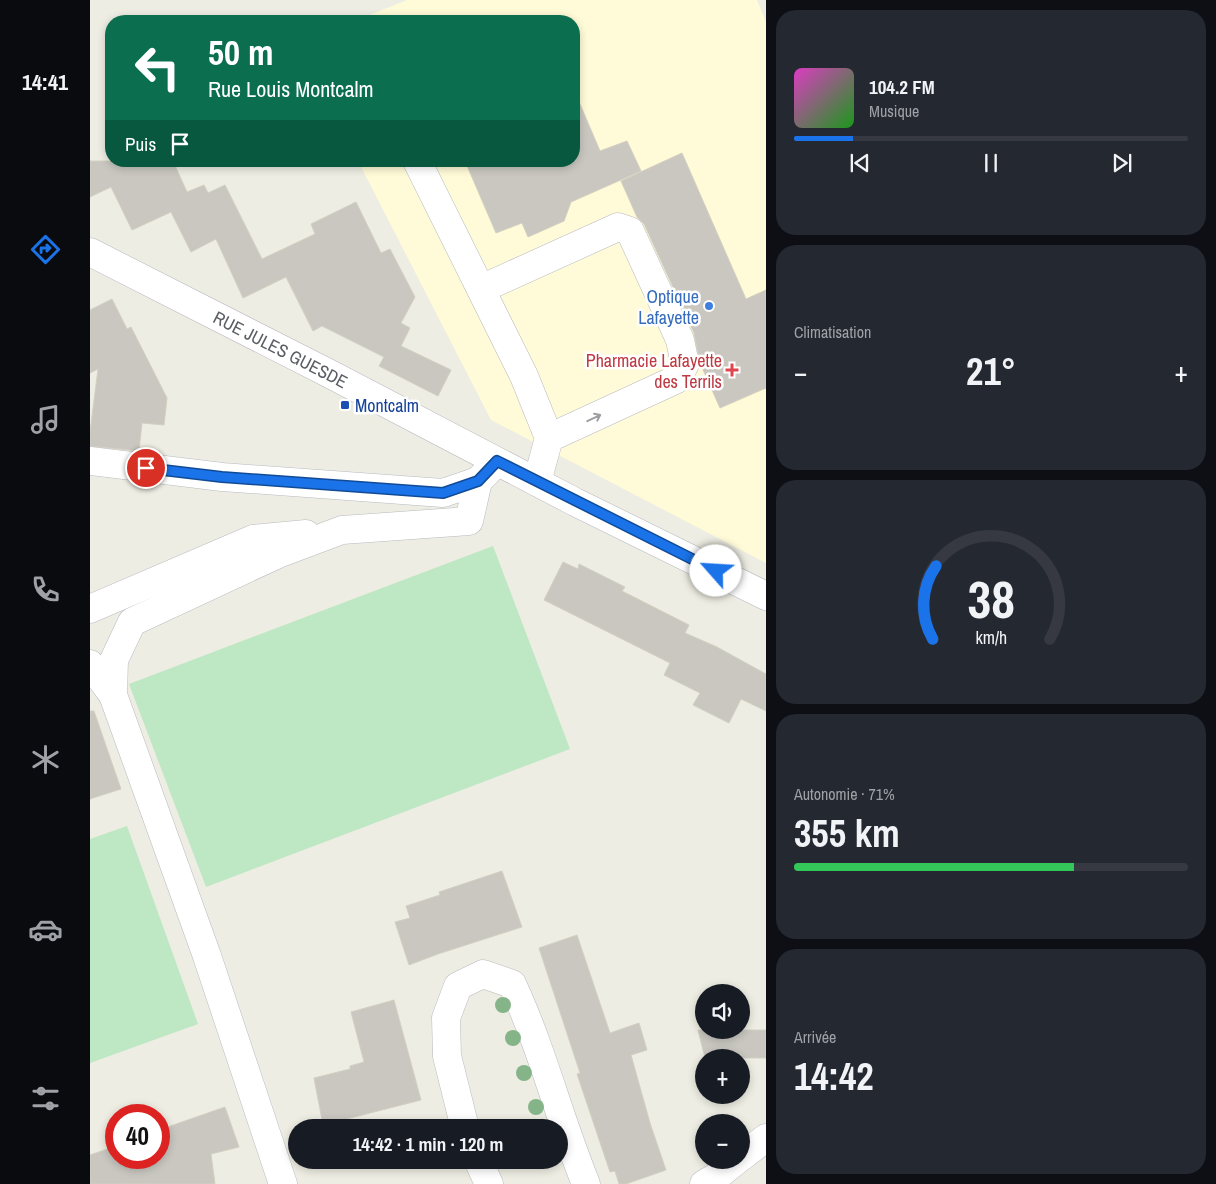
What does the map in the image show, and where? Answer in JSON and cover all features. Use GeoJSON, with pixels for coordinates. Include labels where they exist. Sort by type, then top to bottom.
{"type":"FeatureCollection","features":[{"type":"Feature","properties":{"kind":"street"},"geometry":{"type":"LineString","coordinates":[[420,167],[524,376],[549,438],[537,482]]}},
{"type":"Feature","properties":{"kind":"street"},"geometry":{"type":"LineString","coordinates":[[481,289],[618,228],[630,231],[680,340],[685,364],[677,379],[549,438]]}},
{"type":"Feature","properties":{"kind":"street","name":"RUE JULES GUESDE"},"geometry":{"type":"LineString","coordinates":[[90,252],[537,482],[766,596]]}},
{"type":"Feature","properties":{"kind":"street"},"geometry":{"type":"LineString","coordinates":[[90,461],[222,477],[443,493],[478,481],[497,461]]}},
{"type":"Feature","properties":{"kind":"street"},"geometry":{"type":"LineString","coordinates":[[90,609],[253,539],[342,530],[470,521],[478,481]]}},
{"type":"Feature","properties":{"kind":"street"},"geometry":{"type":"LineString","coordinates":[[113,695],[114,660],[132,622],[278,554],[342,530]]}},
{"type":"Feature","properties":{"kind":"street"},"geometry":{"type":"LineString","coordinates":[[90,664],[113,695],[207,956],[283,1184]]}},
{"type":"Feature","properties":{"kind":"street"},"geometry":{"type":"LineString","coordinates":[[463,1119],[447,1056],[446,1018],[458,986],[483,974],[512,984],[523,1008],[562,1119]]}},
{"type":"Feature","properties":{"kind":"street"},"geometry":{"type":"LineString","coordinates":[[568,1137],[586,1184]]}},
{"type":"Feature","properties":{"kind":"street"},"geometry":{"type":"LineString","coordinates":[[750,1150],[766,1138]]}},
{"type":"Feature","properties":{"kind":"street"},"geometry":{"type":"LineString","coordinates":[[482,1169],[489,1184]]}},
{"type":"Feature","properties":{"kind":"street"},"geometry":{"type":"LineString","coordinates":[[713,1182],[727,1169]]}},
{"type":"Feature","properties":{"kind":"shaded area"},"geometry":{"type":"Polygon","coordinates":[[[407,0],[757,0],[766,22],[766,563],[491,420],[361,167],[580,167],[580,15],[370,15],[407,0]]]}},
{"type":"Feature","properties":{"kind":"green space"},"geometry":{"type":"Polygon","coordinates":[[[493,546],[570,749],[206,887],[129,684],[493,546]]]}},
{"type":"Feature","properties":{"kind":"green space"},"geometry":{"type":"Polygon","coordinates":[[[127,826],[198,1024],[90,1063],[90,839],[127,826]]]}},
{"type":"Feature","properties":{"kind":"building"},"geometry":{"type":"Polygon","coordinates":[[[580,104],[600,151],[627,141],[641,171],[571,202],[564,221],[528,237],[522,223],[496,233],[468,167],[580,167],[580,104]]]}},
{"type":"Feature","properties":{"kind":"building"},"geometry":{"type":"Polygon","coordinates":[[[682,153],[746,299],[766,290],[766,388],[720,408],[700,363],[694,333],[644,224],[637,217],[621,181],[682,153]]]}},
{"type":"Feature","properties":{"kind":"building"},"geometry":{"type":"Polygon","coordinates":[[[90,161],[105,161],[105,167],[176,167],[187,192],[204,185],[208,193],[225,185],[262,259],[315,234],[311,224],[356,202],[381,253],[390,249],[415,297],[401,323],[410,328],[401,346],[451,370],[438,396],[379,366],[384,357],[322,326],[313,331],[286,277],[243,298],[216,239],[191,252],[171,212],[132,230],[111,187],[90,197],[90,161]]]}},
{"type":"Feature","properties":{"kind":"building"},"geometry":{"type":"Polygon","coordinates":[[[112,299],[127,329],[131,327],[167,398],[164,425],[142,423],[139,451],[90,446],[98,369],[90,373],[90,310],[112,299]]]}},
{"type":"Feature","properties":{"kind":"building"},"geometry":{"type":"Polygon","coordinates":[[[563,562],[578,569],[579,564],[625,587],[622,591],[689,625],[685,633],[717,647],[766,674],[766,711],[741,699],[729,723],[693,705],[700,693],[664,675],[670,663],[544,600],[563,562]]]}},
{"type":"Feature","properties":{"kind":"building"},"geometry":{"type":"Polygon","coordinates":[[[90,711],[94,711],[121,789],[90,799],[90,711]]]}},
{"type":"Feature","properties":{"kind":"building"},"geometry":{"type":"Polygon","coordinates":[[[502,871],[522,927],[409,965],[395,922],[410,918],[406,906],[440,895],[439,892],[502,871]]]}},
{"type":"Feature","properties":{"kind":"building"},"geometry":{"type":"Polygon","coordinates":[[[577,935],[610,1033],[639,1023],[647,1050],[631,1055],[650,1123],[666,1170],[626,1184],[619,1184],[615,1171],[610,1172],[577,1074],[580,1073],[539,948],[577,935]]]}},
{"type":"Feature","properties":{"kind":"building"},"geometry":{"type":"Polygon","coordinates":[[[394,1000],[421,1100],[347,1119],[322,1119],[314,1078],[350,1069],[350,1066],[364,1062],[351,1012],[394,1000]]]}},
{"type":"Feature","properties":{"kind":"building"},"geometry":{"type":"Polygon","coordinates":[[[750,1030],[766,1030],[766,1058],[750,1058],[750,1049],[703,1049],[700,1039],[750,1039],[750,1030]]]}},
{"type":"Feature","properties":{"kind":"building"},"geometry":{"type":"Polygon","coordinates":[[[225,1107],[239,1147],[211,1154],[215,1184],[90,1184],[90,1155],[105,1150],[105,1169],[170,1169],[170,1126],[225,1107]]]}},
{"type":"Feature","properties":{"kind":"place","name":"Optique Lafayette"},"geometry":{"type":"Point","coordinates":[709,306]}},
{"type":"Feature","properties":{"kind":"place","name":"Pharmacie Lafayette des Terrils"},"geometry":{"type":"Point","coordinates":[732,370]}},
{"type":"Feature","properties":{"kind":"place","name":"Montcalm"},"geometry":{"type":"Point","coordinates":[345,405]}},
{"type":"Feature","properties":{"kind":"route"},"geometry":{"type":"LineString","coordinates":[[146,468],[222,477],[443,493],[478,481],[497,461],[575,502],[716,571]]}}]}
